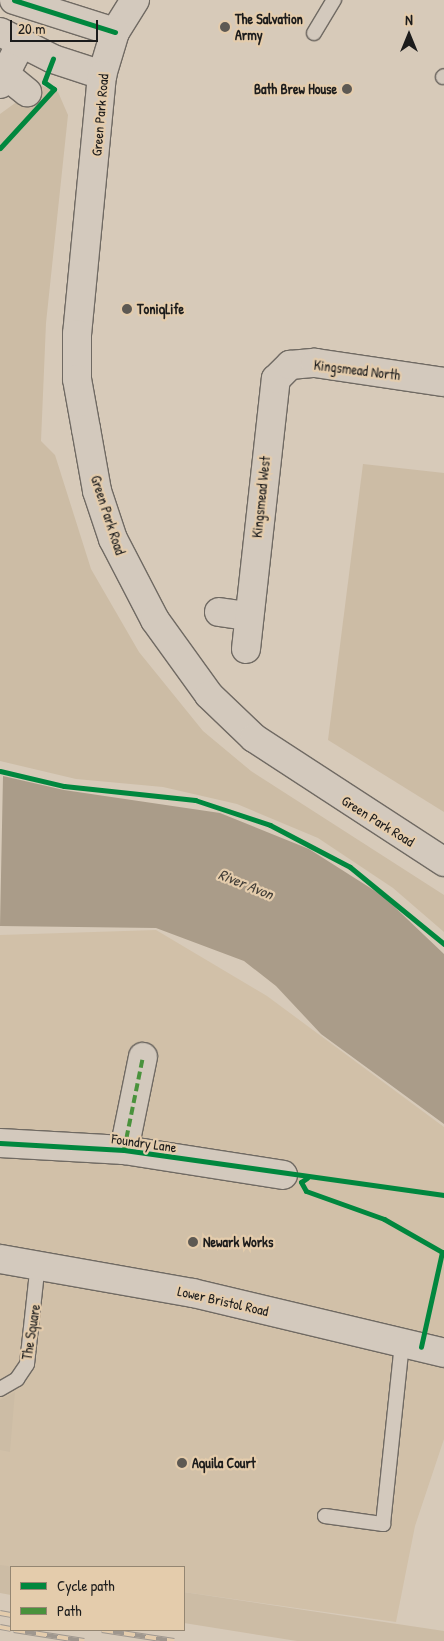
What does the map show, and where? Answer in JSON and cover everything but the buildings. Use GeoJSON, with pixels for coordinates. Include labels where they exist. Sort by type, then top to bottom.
{"type":"FeatureCollection","features":[{"type":"Feature","properties":{"kind":"main road"},"geometry":{"type":"LineString","coordinates":[[14,0],[114,32]]}},
{"type":"Feature","properties":{"kind":"main road","name":"Green Park Road"},"geometry":{"type":"LineString","coordinates":[[135,0],[114,32],[102,75],[77,379],[97,491],[113,539],[155,620],[209,695],[254,738],[444,862]]}},
{"type":"Feature","properties":{"kind":"main road"},"geometry":{"type":"LineString","coordinates":[[11,84],[10,38],[102,75]]}},
{"type":"Feature","properties":{"kind":"main road","name":"Kingsmead North"},"geometry":{"type":"LineString","coordinates":[[276,379],[290,365],[315,363],[444,382]]}},
{"type":"Feature","properties":{"kind":"main road","name":"Kingsmead West"},"geometry":{"type":"LineString","coordinates":[[246,649],[248,616],[276,379]]}},
{"type":"Feature","properties":{"kind":"main road"},"geometry":{"type":"LineString","coordinates":[[219,612],[248,616]]}},
{"type":"Feature","properties":{"kind":"main road"},"geometry":{"type":"LineString","coordinates":[[124,1150],[143,1057]]}},
{"type":"Feature","properties":{"kind":"main road","name":"Foundry Lane"},"geometry":{"type":"LineString","coordinates":[[0,1143],[124,1150],[283,1176]]}},
{"type":"Feature","properties":{"kind":"main road","name":"Lower Bristol Road"},"geometry":{"type":"LineString","coordinates":[[0,1259],[38,1264],[193,1293],[444,1353]]}},
{"type":"Feature","properties":{"kind":"lane"},"geometry":{"type":"LineString","coordinates":[[314,33],[334,0]]}},
{"type":"Feature","properties":{"kind":"lane","name":"The Square"},"geometry":{"type":"LineString","coordinates":[[0,1389],[18,1379],[27,1364],[38,1264]]}},
{"type":"Feature","properties":{"kind":"lane"},"geometry":{"type":"LineString","coordinates":[[325,1516],[384,1524],[402,1343]]}},
{"type":"Feature","properties":{"kind":"shaded area"},"geometry":{"type":"Polygon","coordinates":[[[40,85],[58,92],[68,115],[46,323],[41,441],[55,455],[91,569],[139,652],[203,731],[251,771],[444,895],[444,932],[393,888],[318,838],[237,804],[163,787],[76,779],[0,761],[0,114],[40,85]]]}},
{"type":"Feature","properties":{"kind":"shaded area"},"geometry":{"type":"Polygon","coordinates":[[[363,464],[444,473],[444,812],[328,740],[363,464]]]}},
{"type":"Feature","properties":{"kind":"shaded area"},"geometry":{"type":"Polygon","coordinates":[[[156,930],[267,996],[444,1127],[444,1439],[415,1526],[396,1622],[185,1592],[185,1566],[0,1566],[0,935],[156,930]]]}},
{"type":"Feature","properties":{"kind":"shaded area"},"geometry":{"type":"Polygon","coordinates":[[[15,1392],[10,1452],[0,1450],[0,1400],[15,1392]]]}},
{"type":"Feature","properties":{"kind":"shaded area"},"geometry":{"type":"Polygon","coordinates":[[[0,1565],[10,1566],[10,1595],[0,1593],[0,1565]]]}},
{"type":"Feature","properties":{"kind":"shaded area"},"geometry":{"type":"Polygon","coordinates":[[[185,1592],[444,1631],[444,1641],[297,1641],[185,1623],[185,1592]]]}},
{"type":"Feature","properties":{"kind":"water","name":"River Avon"},"geometry":{"type":"Polygon","coordinates":[[[3,776],[64,790],[220,813],[309,849],[383,896],[444,954],[444,1124],[321,1034],[276,986],[244,961],[156,928],[0,926],[3,776]]]}},
{"type":"Feature","properties":{"kind":"railway"},"geometry":{"type":"LineString","coordinates":[[0,1613],[10,1615]]}},
{"type":"Feature","properties":{"kind":"railway"},"geometry":{"type":"LineString","coordinates":[[0,1627],[10,1629]]}},
{"type":"Feature","properties":{"kind":"railway"},"geometry":{"type":"LineString","coordinates":[[20,1631],[84,1641]]}},
{"type":"Feature","properties":{"kind":"railway"},"geometry":{"type":"LineString","coordinates":[[109,1631],[174,1641]]}},
{"type":"Feature","properties":{"kind":"marked path"},"geometry":{"type":"LineString","coordinates":[[124,1150],[143,1057]]}},
{"type":"Feature","properties":{"kind":"cycle path"},"geometry":{"type":"LineString","coordinates":[[14,0],[115,32]]}},
{"type":"Feature","properties":{"kind":"cycle path"},"geometry":{"type":"LineString","coordinates":[[0,148],[54,89],[44,82],[53,59]]}},
{"type":"Feature","properties":{"kind":"cycle path"},"geometry":{"type":"LineString","coordinates":[[0,771],[64,786],[195,800],[270,825],[350,867],[444,944]]}},
{"type":"Feature","properties":{"kind":"cycle path"},"geometry":{"type":"LineString","coordinates":[[0,1143],[124,1150],[444,1195]]}},
{"type":"Feature","properties":{"kind":"cycle path"},"geometry":{"type":"LineString","coordinates":[[307,1178],[301,1182],[306,1191],[384,1219],[442,1252],[421,1347]]}},
{"type":"Feature","properties":{"kind":"place","name":"The Salvation Army"},"geometry":{"type":"Point","coordinates":[225,27]}},
{"type":"Feature","properties":{"kind":"place","name":"Bath Brew House"},"geometry":{"type":"Point","coordinates":[347,89]}},
{"type":"Feature","properties":{"kind":"place","name":"ToniqLife"},"geometry":{"type":"Point","coordinates":[127,309]}},
{"type":"Feature","properties":{"kind":"place","name":"Newark Works"},"geometry":{"type":"Point","coordinates":[193,1242]}},
{"type":"Feature","properties":{"kind":"place","name":"Aquila Court"},"geometry":{"type":"Point","coordinates":[182,1463]}}]}
